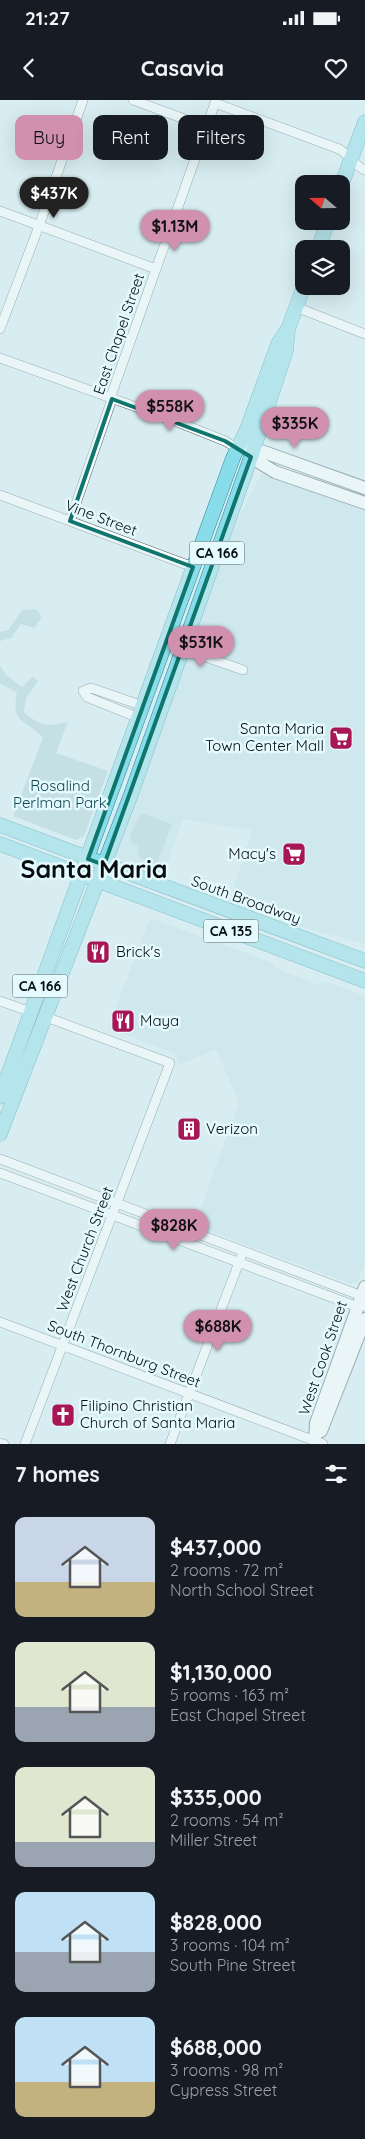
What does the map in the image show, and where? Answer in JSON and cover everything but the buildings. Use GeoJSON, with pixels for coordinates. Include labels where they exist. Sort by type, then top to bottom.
{"type":"FeatureCollection","features":[{"type":"Feature","properties":{"kind":"main road"},"geometry":{"type":"LineString","coordinates":[[344,175],[349,156],[365,122]]}},
{"type":"Feature","properties":{"kind":"main road","name":"CA 166"},"geometry":{"type":"LineString","coordinates":[[0,1097],[237,447],[246,430],[278,344],[288,329],[301,295]]}},
{"type":"Feature","properties":{"kind":"main road","name":"CA 166"},"geometry":{"type":"LineString","coordinates":[[0,1134],[130,798],[286,351],[288,329]]}},
{"type":"Feature","properties":{"kind":"main road","name":"CA 135"},"geometry":{"type":"LineString","coordinates":[[0,825],[88,859]]}},
{"type":"Feature","properties":{"kind":"main road","name":"CA 135"},"geometry":{"type":"LineString","coordinates":[[0,844],[96,882],[365,981]]}},
{"type":"Feature","properties":{"kind":"main road","name":"South Broadway"},"geometry":{"type":"LineString","coordinates":[[88,859],[365,960]]}},
{"type":"Feature","properties":{"kind":"main road"},"geometry":{"type":"LineString","coordinates":[[46,1017],[42,1014],[41,1008],[56,960],[58,938]]}},
{"type":"Feature","properties":{"kind":"main road"},"geometry":{"type":"LineString","coordinates":[[18,1087],[22,1066],[35,1023],[35,1015],[31,1012]]}},
{"type":"Feature","properties":{"kind":"street"},"geometry":{"type":"LineString","coordinates":[[0,329],[39,226],[83,100]]}},
{"type":"Feature","properties":{"kind":"street"},"geometry":{"type":"LineString","coordinates":[[133,100],[178,117]]}},
{"type":"Feature","properties":{"kind":"street"},"geometry":{"type":"LineString","coordinates":[[215,101],[349,156],[365,170]]}},
{"type":"Feature","properties":{"kind":"street","name":"East Chapel Street"},"geometry":{"type":"LineString","coordinates":[[210,115],[215,101]]}},
{"type":"Feature","properties":{"kind":"street","name":"East Chapel Street"},"geometry":{"type":"LineString","coordinates":[[70,521],[112,399],[115,384],[194,160]]}},
{"type":"Feature","properties":{"kind":"street"},"geometry":{"type":"LineString","coordinates":[[0,211],[156,269]]}},
{"type":"Feature","properties":{"kind":"street"},"geometry":{"type":"LineString","coordinates":[[296,307],[365,334]]}},
{"type":"Feature","properties":{"kind":"street"},"geometry":{"type":"LineString","coordinates":[[0,358],[175,421],[251,453],[365,488]]}},
{"type":"Feature","properties":{"kind":"street"},"geometry":{"type":"LineString","coordinates":[[251,453],[275,472],[365,502]]}},
{"type":"Feature","properties":{"kind":"street","name":"Vine Street"},"geometry":{"type":"LineString","coordinates":[[0,495],[193,567]]}},
{"type":"Feature","properties":{"kind":"street"},"geometry":{"type":"LineString","coordinates":[[166,643],[243,670]]}},
{"type":"Feature","properties":{"kind":"street"},"geometry":{"type":"LineString","coordinates":[[91,688],[141,712],[87,697],[83,691],[91,688]]}},
{"type":"Feature","properties":{"kind":"street"},"geometry":{"type":"LineString","coordinates":[[0,1001],[31,1012]]}},
{"type":"Feature","properties":{"kind":"street","name":"West Church Street"},"geometry":{"type":"LineString","coordinates":[[25,1444],[170,1063],[46,1017]]}},
{"type":"Feature","properties":{"kind":"street"},"geometry":{"type":"LineString","coordinates":[[0,1159],[243,1251],[363,1299]]}},
{"type":"Feature","properties":{"kind":"street"},"geometry":{"type":"LineString","coordinates":[[0,1173],[239,1262],[363,1299]]}},
{"type":"Feature","properties":{"kind":"street"},"geometry":{"type":"LineString","coordinates":[[170,1444],[243,1251]]}},
{"type":"Feature","properties":{"kind":"street","name":"West Cook Street"},"geometry":{"type":"LineString","coordinates":[[317,1443],[316,1423],[363,1299]]}},
{"type":"Feature","properties":{"kind":"street","name":"West Cook Street"},"geometry":{"type":"LineString","coordinates":[[317,1443],[365,1319]]}},
{"type":"Feature","properties":{"kind":"street","name":"South Thornburg Street"},"geometry":{"type":"LineString","coordinates":[[0,1322],[317,1443]]}},
{"type":"Feature","properties":{"kind":"street"},"geometry":{"type":"LineString","coordinates":[[0,1443],[4,1444]]}},
{"type":"Feature","properties":{"kind":"highlighted area"},"geometry":{"type":"Polygon","coordinates":[[[112,399],[225,441],[251,457],[104,865],[88,859],[193,567],[70,521],[112,399]]]}},
{"type":"Feature","properties":{"kind":"shaded area"},"geometry":{"type":"Polygon","coordinates":[[[263,470],[365,505],[365,944],[227,907],[253,830],[183,819],[160,884],[107,864],[212,572],[263,470]]]}},
{"type":"Feature","properties":{"kind":"shaded area"},"geometry":{"type":"Polygon","coordinates":[[[150,918],[273,963],[275,968],[319,985],[326,982],[365,996],[365,1263],[358,1281],[351,1284],[199,1227],[196,1221],[239,1102],[216,1049],[179,1065],[174,1053],[108,1028],[150,918]]]}},
{"type":"Feature","properties":{"kind":"green space"},"geometry":{"type":"Polygon","coordinates":[[[36,609],[42,617],[34,628],[21,624],[11,638],[0,641],[0,632],[8,630],[22,610],[36,609]]]}},
{"type":"Feature","properties":{"kind":"green space","name":"Rosalind Perlman Park"},"geometry":{"type":"Polygon","coordinates":[[[0,666],[6,675],[22,687],[33,676],[38,681],[26,698],[24,712],[29,717],[39,723],[49,725],[68,722],[56,753],[108,771],[84,836],[76,840],[13,816],[43,738],[18,716],[15,703],[17,692],[0,684],[0,666]]]}},
{"type":"Feature","properties":{"kind":"green space"},"geometry":{"type":"Polygon","coordinates":[[[141,813],[172,824],[155,869],[142,859],[137,852],[139,846],[133,843],[129,837],[141,813]]]}},
{"type":"Feature","properties":{"kind":"place","name":"Santa Maria Town Center Mall"},"geometry":{"type":"Point","coordinates":[341,738]}},
{"type":"Feature","properties":{"kind":"place","name":"Macy's"},"geometry":{"type":"Point","coordinates":[294,854]}},
{"type":"Feature","properties":{"kind":"place","name":"Brick's"},"geometry":{"type":"Point","coordinates":[98,952]}},
{"type":"Feature","properties":{"kind":"place","name":"Maya"},"geometry":{"type":"Point","coordinates":[123,1021]}},
{"type":"Feature","properties":{"kind":"place","name":"Verizon"},"geometry":{"type":"Point","coordinates":[189,1129]}},
{"type":"Feature","properties":{"kind":"place","name":"Filipino Christian Church of Santa Maria"},"geometry":{"type":"Point","coordinates":[63,1415]}},
{"type":"Feature","properties":{"kind":"district","name":"Santa Maria"},"geometry":{"type":"Point","coordinates":[94,869]}}]}
